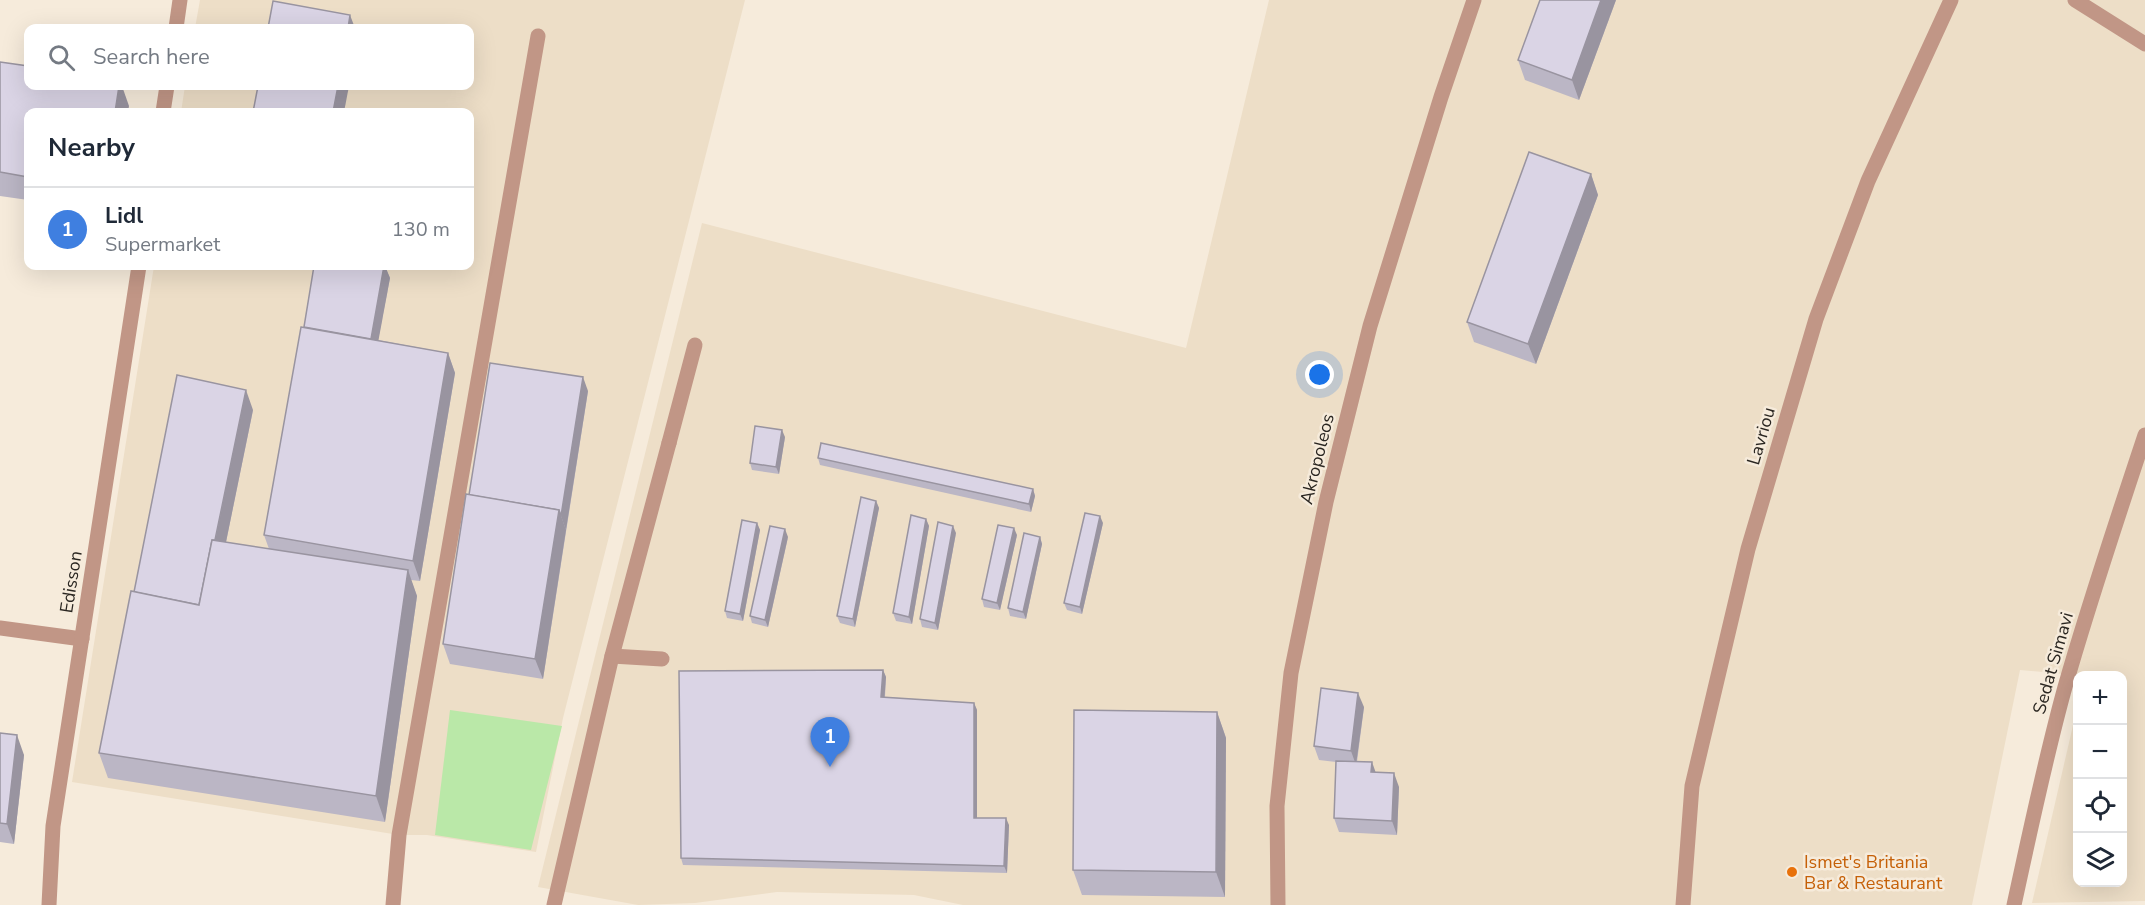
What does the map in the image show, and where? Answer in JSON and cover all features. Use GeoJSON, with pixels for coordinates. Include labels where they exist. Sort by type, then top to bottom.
{"type":"FeatureCollection","features":[{"type":"Feature","properties":{"kind":"street"},"geometry":{"type":"LineString","coordinates":[[177,24],[180,0]]}},
{"type":"Feature","properties":{"kind":"street","name":"Akropoleos"},"geometry":{"type":"LineString","coordinates":[[1278,905],[1277,806],[1291,673],[1326,502],[1370,326],[1441,97],[1474,0]]}},
{"type":"Feature","properties":{"kind":"street","name":"Lavriou"},"geometry":{"type":"LineString","coordinates":[[1683,905],[1692,786],[1748,549],[1812,331],[1868,181],[1951,0]]}},
{"type":"Feature","properties":{"kind":"street"},"geometry":{"type":"LineString","coordinates":[[2075,0],[2145,44]]}},
{"type":"Feature","properties":{"kind":"street"},"geometry":{"type":"LineString","coordinates":[[393,905],[401,823],[538,36]]}},
{"type":"Feature","properties":{"kind":"street"},"geometry":{"type":"LineString","coordinates":[[164,108],[166,90]]}},
{"type":"Feature","properties":{"kind":"street","name":"Edisson"},"geometry":{"type":"LineString","coordinates":[[49,905],[53,826],[138,270]]}},
{"type":"Feature","properties":{"kind":"street"},"geometry":{"type":"LineString","coordinates":[[554,905],[612,656],[695,345]]}},
{"type":"Feature","properties":{"kind":"street","name":"Sedat Simavi"},"geometry":{"type":"LineString","coordinates":[[2014,905],[2065,689],[2108,546],[2145,435]]}},
{"type":"Feature","properties":{"kind":"street"},"geometry":{"type":"LineString","coordinates":[[0,628],[82,639]]}},
{"type":"Feature","properties":{"kind":"street"},"geometry":{"type":"LineString","coordinates":[[612,656],[662,660]]}},
{"type":"Feature","properties":{"kind":"shaded area"},"geometry":{"type":"Polygon","coordinates":[[[200,0],[745,0],[563,718],[536,852],[427,835],[399,835],[72,782],[153,270],[474,270],[474,108],[182,108],[184,90],[474,90],[474,24],[196,24],[200,0]]]}},
{"type":"Feature","properties":{"kind":"shaded area"},"geometry":{"type":"Polygon","coordinates":[[[1269,0],[2145,0],[2145,901],[2032,903],[2073,725],[2073,887],[2127,887],[2127,671],[2073,671],[2073,675],[2020,670],[1972,905],[963,905],[914,895],[777,892],[695,903],[638,905],[538,887],[702,223],[1186,348],[1269,0]]]}},
{"type":"Feature","properties":{"kind":"green space"},"geometry":{"type":"Polygon","coordinates":[[[450,710],[562,726],[531,850],[435,835],[450,710]]]}},
{"type":"Feature","properties":{"kind":"building"},"geometry":{"type":"Polygon","coordinates":[[[1540,0],[1601,0],[1572,80],[1518,60],[1540,0]]]}},
{"type":"Feature","properties":{"kind":"building"},"geometry":{"type":"Polygon","coordinates":[[[273,1],[350,15],[349,24],[269,24],[273,1]]]}},
{"type":"Feature","properties":{"kind":"building"},"geometry":{"type":"Polygon","coordinates":[[[0,62],[24,65],[24,90],[118,90],[116,108],[24,108],[24,176],[0,172],[0,62]]]}},
{"type":"Feature","properties":{"kind":"building"},"geometry":{"type":"Polygon","coordinates":[[[257,90],[337,90],[334,108],[254,108],[257,90]]]}},
{"type":"Feature","properties":{"kind":"building"},"geometry":{"type":"Polygon","coordinates":[[[1529,152],[1591,174],[1528,344],[1467,322],[1529,152]]]}},
{"type":"Feature","properties":{"kind":"building"},"geometry":{"type":"Polygon","coordinates":[[[313,270],[383,270],[371,339],[304,327],[313,270]]]}},
{"type":"Feature","properties":{"kind":"building"},"geometry":{"type":"Polygon","coordinates":[[[301,327],[448,353],[413,561],[264,535],[301,327]]]}},
{"type":"Feature","properties":{"kind":"building"},"geometry":{"type":"Polygon","coordinates":[[[490,363],[583,377],[561,516],[559,510],[469,495],[490,363]]]}},
{"type":"Feature","properties":{"kind":"building"},"geometry":{"type":"Polygon","coordinates":[[[177,375],[246,390],[199,605],[134,592],[177,375]]]}},
{"type":"Feature","properties":{"kind":"building"},"geometry":{"type":"Polygon","coordinates":[[[755,426],[782,430],[776,467],[750,463],[755,426]]]}},
{"type":"Feature","properties":{"kind":"building"},"geometry":{"type":"Polygon","coordinates":[[[821,443],[1033,489],[1029,504],[818,458],[821,443]]]}},
{"type":"Feature","properties":{"kind":"building"},"geometry":{"type":"Polygon","coordinates":[[[466,494],[559,510],[535,659],[443,644],[466,494]]]}},
{"type":"Feature","properties":{"kind":"building"},"geometry":{"type":"Polygon","coordinates":[[[861,497],[876,501],[853,619],[837,616],[861,497]]]}},
{"type":"Feature","properties":{"kind":"building"},"geometry":{"type":"Polygon","coordinates":[[[1085,513],[1100,516],[1080,607],[1064,603],[1085,513]]]}},
{"type":"Feature","properties":{"kind":"building"},"geometry":{"type":"Polygon","coordinates":[[[911,515],[926,519],[909,617],[893,613],[911,515]]]}},
{"type":"Feature","properties":{"kind":"building"},"geometry":{"type":"Polygon","coordinates":[[[742,520],[757,523],[740,614],[725,611],[742,520]]]}},
{"type":"Feature","properties":{"kind":"building"},"geometry":{"type":"Polygon","coordinates":[[[938,522],[953,526],[935,623],[920,619],[938,522]]]}},
{"type":"Feature","properties":{"kind":"building"},"geometry":{"type":"Polygon","coordinates":[[[998,525],[1014,528],[997,603],[982,599],[998,525]]]}},
{"type":"Feature","properties":{"kind":"building"},"geometry":{"type":"Polygon","coordinates":[[[770,526],[785,529],[765,620],[750,616],[770,526]]]}},
{"type":"Feature","properties":{"kind":"building"},"geometry":{"type":"Polygon","coordinates":[[[1024,533],[1040,537],[1023,612],[1008,608],[1024,533]]]}},
{"type":"Feature","properties":{"kind":"building"},"geometry":{"type":"Polygon","coordinates":[[[212,540],[408,570],[376,796],[99,753],[131,591],[199,605],[212,540]]]}},
{"type":"Feature","properties":{"kind":"building"},"geometry":{"type":"Polygon","coordinates":[[[883,670],[881,697],[974,703],[974,818],[1006,818],[1004,866],[681,858],[679,671],[883,670]]]}},
{"type":"Feature","properties":{"kind":"building"},"geometry":{"type":"Polygon","coordinates":[[[1321,688],[1358,693],[1351,751],[1314,746],[1321,688]]]}},
{"type":"Feature","properties":{"kind":"building"},"geometry":{"type":"Polygon","coordinates":[[[1074,710],[1217,712],[1216,872],[1073,870],[1074,710]]]}},
{"type":"Feature","properties":{"kind":"building"},"geometry":{"type":"Polygon","coordinates":[[[0,733],[17,735],[7,824],[0,823],[0,733]]]}},
{"type":"Feature","properties":{"kind":"building"},"geometry":{"type":"Polygon","coordinates":[[[1336,761],[1372,762],[1371,772],[1394,773],[1392,821],[1334,818],[1336,761]]]}},
{"type":"Feature","properties":{"kind":"place","name":"Lidl"},"geometry":{"type":"Point","coordinates":[830,767]}},
{"type":"Feature","properties":{"kind":"place","name":"Ismet's Britania Bar & Restaurant"},"geometry":{"type":"Point","coordinates":[1792,872]}}]}
